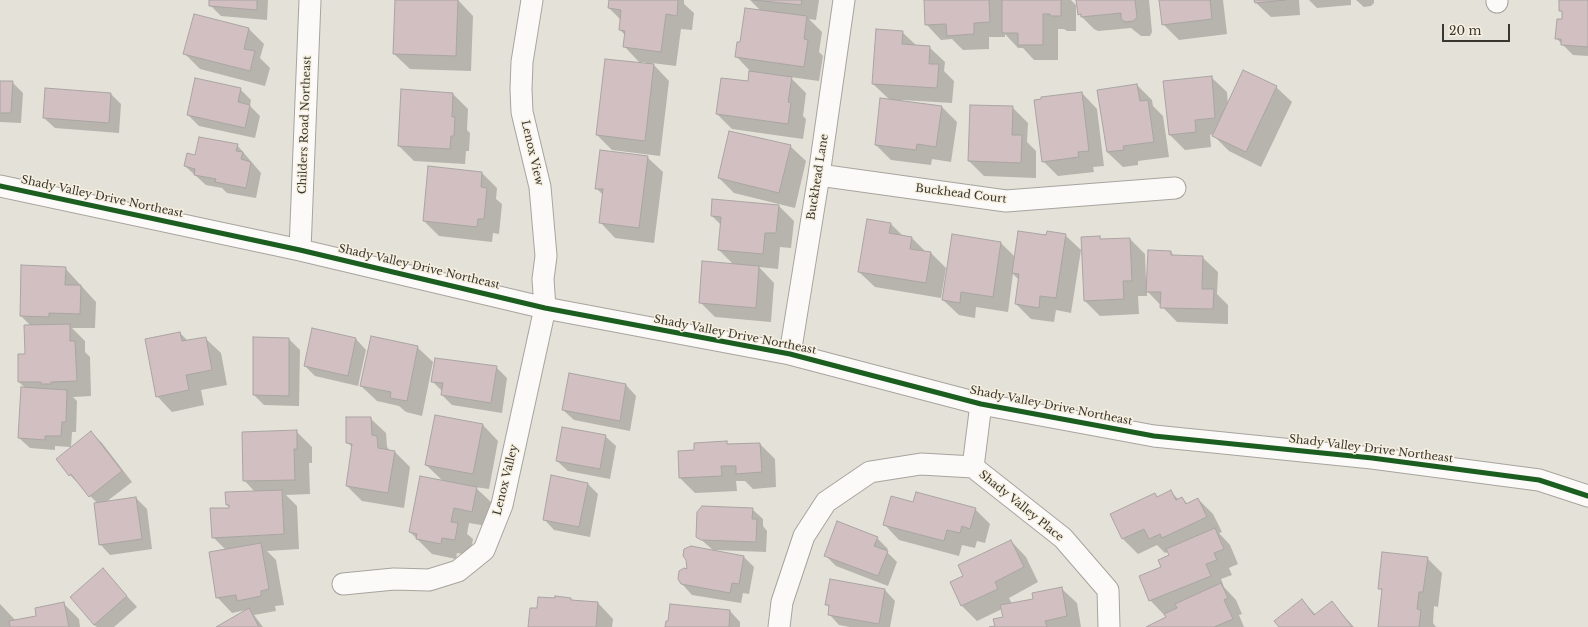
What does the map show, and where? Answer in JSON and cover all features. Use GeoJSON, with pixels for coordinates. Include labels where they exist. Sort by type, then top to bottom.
{"type":"FeatureCollection","features":[{"type":"Feature","properties":{"kind":"street","name":"Childers Road Northeast"},"geometry":{"type":"LineString","coordinates":[[300,250],[310,0]]}},
{"type":"Feature","properties":{"kind":"street","name":"Lenox View"},"geometry":{"type":"LineString","coordinates":[[532,0],[522,62],[520,89],[522,112],[540,187],[546,256],[543,279],[545,308]]}},
{"type":"Feature","properties":{"kind":"street","name":"Buckhead Lane"},"geometry":{"type":"LineString","coordinates":[[790,354],[819,175],[844,0]]}},
{"type":"Feature","properties":{"kind":"street","name":"Buckhead Court"},"geometry":{"type":"LineString","coordinates":[[819,175],[1006,200],[1175,188]]}},
{"type":"Feature","properties":{"kind":"street","name":"Shady Valley Drive Northeast"},"geometry":{"type":"LineString","coordinates":[[0,186],[300,250],[545,308],[790,354],[981,404],[1154,436],[1372,458],[1539,480],[1588,496]]}},
{"type":"Feature","properties":{"kind":"street","name":"Lenox Valley"},"geometry":{"type":"LineString","coordinates":[[343,584],[394,579],[429,580],[458,571],[484,550],[502,505],[545,308]]}},
{"type":"Feature","properties":{"kind":"street","name":"Shady Valley Place"},"geometry":{"type":"LineString","coordinates":[[973,467],[981,404]]}},
{"type":"Feature","properties":{"kind":"street","name":"Shady Valley Place"},"geometry":{"type":"LineString","coordinates":[[780,627],[782,602],[804,536],[826,502],[870,472],[921,464],[973,467],[1063,538],[1108,590],[1109,627]]}},
{"type":"Feature","properties":{"kind":"building"},"geometry":{"type":"Polygon","coordinates":[[[209,0],[257,0],[257,10],[209,6],[209,0]]]}},
{"type":"Feature","properties":{"kind":"building"},"geometry":{"type":"Polygon","coordinates":[[[395,0],[458,0],[456,56],[393,54],[395,0]]]}},
{"type":"Feature","properties":{"kind":"building"},"geometry":{"type":"Polygon","coordinates":[[[609,0],[678,0],[677,16],[666,14],[661,52],[623,47],[625,31],[619,30],[621,10],[608,8],[609,0]]]}},
{"type":"Feature","properties":{"kind":"building"},"geometry":{"type":"Polygon","coordinates":[[[753,0],[802,0],[801,5],[753,0]]]}},
{"type":"Feature","properties":{"kind":"building"},"geometry":{"type":"Polygon","coordinates":[[[924,0],[989,0],[990,22],[974,23],[974,34],[947,36],[946,24],[925,25],[924,0]]]}},
{"type":"Feature","properties":{"kind":"building"},"geometry":{"type":"Polygon","coordinates":[[[1002,0],[1061,0],[1061,16],[1050,16],[1050,14],[1043,14],[1043,45],[1018,45],[1018,33],[1002,33],[1002,0]]]}},
{"type":"Feature","properties":{"kind":"building"},"geometry":{"type":"Polygon","coordinates":[[[1076,0],[1135,0],[1137,17],[1134,21],[1125,22],[1121,19],[1121,13],[1081,17],[1081,14],[1078,15],[1076,0]]]}},
{"type":"Feature","properties":{"kind":"building"},"geometry":{"type":"Polygon","coordinates":[[[1159,0],[1210,0],[1212,19],[1162,25],[1159,0]]]}},
{"type":"Feature","properties":{"kind":"building"},"geometry":{"type":"Polygon","coordinates":[[[1254,0],[1286,0],[1255,3],[1254,0]]]}},
{"type":"Feature","properties":{"kind":"building"},"geometry":{"type":"Polygon","coordinates":[[[1559,0],[1588,0],[1588,47],[1561,45],[1561,39],[1555,39],[1557,19],[1562,19],[1562,11],[1559,11],[1559,0]]]}},
{"type":"Feature","properties":{"kind":"building"},"geometry":{"type":"Polygon","coordinates":[[[745,8],[807,16],[804,39],[808,40],[804,67],[735,57],[737,42],[740,42],[745,8]]]}},
{"type":"Feature","properties":{"kind":"building"},"geometry":{"type":"Polygon","coordinates":[[[194,14],[249,28],[244,49],[255,51],[250,71],[183,54],[194,14]]]}},
{"type":"Feature","properties":{"kind":"building"},"geometry":{"type":"Polygon","coordinates":[[[876,29],[903,31],[902,44],[930,46],[929,64],[939,64],[937,88],[872,84],[876,29]]]}},
{"type":"Feature","properties":{"kind":"building"},"geometry":{"type":"Polygon","coordinates":[[[605,59],[654,64],[645,141],[596,135],[605,59]]]}},
{"type":"Feature","properties":{"kind":"building"},"geometry":{"type":"Polygon","coordinates":[[[1243,70],[1277,86],[1246,152],[1212,136],[1243,70]]]}},
{"type":"Feature","properties":{"kind":"building"},"geometry":{"type":"Polygon","coordinates":[[[749,71],[792,77],[788,102],[791,103],[788,124],[716,114],[721,78],[748,81],[749,71]]]}},
{"type":"Feature","properties":{"kind":"building"},"geometry":{"type":"Polygon","coordinates":[[[1212,76],[1215,118],[1195,120],[1196,132],[1169,135],[1163,81],[1212,76]]]}},
{"type":"Feature","properties":{"kind":"building"},"geometry":{"type":"Polygon","coordinates":[[[195,78],[241,88],[238,102],[250,105],[245,128],[187,115],[195,78]]]}},
{"type":"Feature","properties":{"kind":"building"},"geometry":{"type":"Polygon","coordinates":[[[0,81],[13,81],[11,113],[0,113],[0,81]]]}},
{"type":"Feature","properties":{"kind":"building"},"geometry":{"type":"Polygon","coordinates":[[[1137,84],[1140,101],[1148,100],[1154,142],[1123,146],[1124,150],[1107,152],[1097,90],[1137,84]]]}},
{"type":"Feature","properties":{"kind":"building"},"geometry":{"type":"Polygon","coordinates":[[[45,88],[111,93],[109,123],[43,118],[45,88]]]}},
{"type":"Feature","properties":{"kind":"building"},"geometry":{"type":"Polygon","coordinates":[[[401,89],[453,93],[452,117],[455,117],[454,136],[451,136],[450,149],[398,146],[401,89]]]}},
{"type":"Feature","properties":{"kind":"building"},"geometry":{"type":"Polygon","coordinates":[[[1082,92],[1089,151],[1078,152],[1079,157],[1042,162],[1034,100],[1041,99],[1041,97],[1082,92]]]}},
{"type":"Feature","properties":{"kind":"building"},"geometry":{"type":"Polygon","coordinates":[[[880,98],[942,106],[936,147],[917,144],[916,150],[875,145],[880,98]]]}},
{"type":"Feature","properties":{"kind":"building"},"geometry":{"type":"Polygon","coordinates":[[[970,105],[1013,106],[1012,135],[1022,135],[1021,163],[968,161],[970,105]]]}},
{"type":"Feature","properties":{"kind":"building"},"geometry":{"type":"Polygon","coordinates":[[[729,131],[791,145],[779,193],[718,178],[729,131]]]}},
{"type":"Feature","properties":{"kind":"building"},"geometry":{"type":"Polygon","coordinates":[[[199,137],[238,144],[236,151],[243,152],[241,159],[251,162],[246,188],[215,182],[216,179],[194,175],[195,169],[184,166],[187,153],[195,155],[199,137]]]}},
{"type":"Feature","properties":{"kind":"building"},"geometry":{"type":"Polygon","coordinates":[[[600,150],[648,156],[639,228],[599,223],[603,189],[595,189],[600,150]]]}},
{"type":"Feature","properties":{"kind":"building"},"geometry":{"type":"Polygon","coordinates":[[[428,166],[482,172],[481,187],[487,188],[484,219],[478,219],[477,227],[423,221],[428,166]]]}},
{"type":"Feature","properties":{"kind":"building"},"geometry":{"type":"Polygon","coordinates":[[[712,199],[779,205],[776,233],[765,233],[763,254],[718,250],[721,217],[711,216],[712,199]]]}},
{"type":"Feature","properties":{"kind":"building"},"geometry":{"type":"Polygon","coordinates":[[[867,219],[891,223],[889,233],[912,237],[910,249],[931,252],[926,283],[858,272],[867,219]]]}},
{"type":"Feature","properties":{"kind":"building"},"geometry":{"type":"Polygon","coordinates":[[[1018,231],[1046,235],[1047,231],[1066,234],[1056,298],[1040,296],[1039,308],[1015,304],[1019,274],[1012,273],[1018,231]]]}},
{"type":"Feature","properties":{"kind":"building"},"geometry":{"type":"Polygon","coordinates":[[[952,234],[1001,242],[993,297],[961,292],[960,303],[942,300],[952,234]]]}},
{"type":"Feature","properties":{"kind":"building"},"geometry":{"type":"Polygon","coordinates":[[[1100,236],[1100,239],[1130,238],[1132,281],[1123,281],[1124,299],[1084,301],[1081,237],[1100,236]]]}},
{"type":"Feature","properties":{"kind":"building"},"geometry":{"type":"Polygon","coordinates":[[[1148,250],[1171,251],[1171,255],[1203,256],[1202,289],[1214,289],[1213,309],[1160,308],[1161,292],[1146,292],[1148,250]]]}},
{"type":"Feature","properties":{"kind":"building"},"geometry":{"type":"Polygon","coordinates":[[[702,261],[759,266],[756,308],[699,303],[702,261]]]}},
{"type":"Feature","properties":{"kind":"building"},"geometry":{"type":"Polygon","coordinates":[[[21,265],[66,267],[65,285],[81,285],[80,314],[49,313],[49,317],[20,316],[21,265]]]}},
{"type":"Feature","properties":{"kind":"building"},"geometry":{"type":"Polygon","coordinates":[[[70,324],[70,341],[75,341],[77,381],[51,382],[51,384],[41,384],[41,382],[18,382],[18,354],[25,354],[24,325],[70,324]]]}},
{"type":"Feature","properties":{"kind":"building"},"geometry":{"type":"Polygon","coordinates":[[[312,328],[356,338],[348,376],[304,366],[312,328]]]}},
{"type":"Feature","properties":{"kind":"building"},"geometry":{"type":"Polygon","coordinates":[[[180,332],[182,341],[206,337],[212,370],[186,375],[189,390],[156,397],[145,339],[180,332]]]}},
{"type":"Feature","properties":{"kind":"building"},"geometry":{"type":"Polygon","coordinates":[[[371,336],[418,346],[407,401],[390,398],[391,392],[360,386],[371,336]]]}},
{"type":"Feature","properties":{"kind":"building"},"geometry":{"type":"Polygon","coordinates":[[[253,337],[289,338],[289,396],[253,395],[253,337]]]}},
{"type":"Feature","properties":{"kind":"building"},"geometry":{"type":"Polygon","coordinates":[[[435,358],[497,366],[491,403],[441,395],[443,383],[431,382],[435,358]]]}},
{"type":"Feature","properties":{"kind":"building"},"geometry":{"type":"Polygon","coordinates":[[[569,373],[626,384],[620,421],[562,410],[569,373]]]}},
{"type":"Feature","properties":{"kind":"building"},"geometry":{"type":"Polygon","coordinates":[[[21,387],[67,390],[66,422],[62,422],[61,436],[45,436],[45,440],[18,438],[21,387]]]}},
{"type":"Feature","properties":{"kind":"building"},"geometry":{"type":"Polygon","coordinates":[[[435,415],[483,424],[473,474],[425,465],[435,415]]]}},
{"type":"Feature","properties":{"kind":"building"},"geometry":{"type":"Polygon","coordinates":[[[346,417],[371,417],[372,435],[377,436],[378,448],[395,451],[388,493],[346,486],[352,444],[346,443],[346,417]]]}},
{"type":"Feature","properties":{"kind":"building"},"geometry":{"type":"Polygon","coordinates":[[[562,427],[606,435],[600,469],[556,461],[562,427]]]}},
{"type":"Feature","properties":{"kind":"building"},"geometry":{"type":"Polygon","coordinates":[[[297,430],[297,449],[294,449],[295,480],[243,481],[242,432],[297,430]]]}},
{"type":"Feature","properties":{"kind":"building"},"geometry":{"type":"Polygon","coordinates":[[[91,431],[122,471],[89,497],[71,474],[69,476],[56,459],[91,431]]]}},
{"type":"Feature","properties":{"kind":"building"},"geometry":{"type":"Polygon","coordinates":[[[727,441],[727,444],[760,443],[762,472],[736,474],[736,466],[721,466],[722,476],[679,478],[678,451],[694,450],[694,443],[727,441]]]}},
{"type":"Feature","properties":{"kind":"building"},"geometry":{"type":"Polygon","coordinates":[[[551,475],[588,483],[579,527],[543,520],[551,475]]]}},
{"type":"Feature","properties":{"kind":"building"},"geometry":{"type":"Polygon","coordinates":[[[420,476],[477,487],[472,512],[454,508],[451,522],[458,523],[455,540],[442,538],[441,544],[416,539],[417,534],[409,532],[420,476]]]}},
{"type":"Feature","properties":{"kind":"building"},"geometry":{"type":"Polygon","coordinates":[[[282,490],[284,534],[212,538],[210,508],[229,508],[229,505],[226,505],[225,492],[282,490]]]}},
{"type":"Feature","properties":{"kind":"building"},"geometry":{"type":"Polygon","coordinates":[[[1171,490],[1176,500],[1182,497],[1186,504],[1198,498],[1207,517],[1162,538],[1160,534],[1149,539],[1144,529],[1122,539],[1110,514],[1155,493],[1157,497],[1171,490]]]}},
{"type":"Feature","properties":{"kind":"building"},"geometry":{"type":"Polygon","coordinates":[[[916,492],[976,508],[970,529],[962,526],[960,533],[947,530],[944,541],[883,525],[891,496],[913,502],[916,492]]]}},
{"type":"Feature","properties":{"kind":"building"},"geometry":{"type":"Polygon","coordinates":[[[136,497],[142,539],[99,545],[94,503],[136,497]]]}},
{"type":"Feature","properties":{"kind":"building"},"geometry":{"type":"Polygon","coordinates":[[[702,506],[753,508],[752,519],[757,519],[756,542],[701,540],[696,537],[697,512],[702,506]]]}},
{"type":"Feature","properties":{"kind":"building"},"geometry":{"type":"Polygon","coordinates":[[[837,521],[878,537],[874,546],[888,551],[878,576],[824,556],[837,521]]]}},
{"type":"Feature","properties":{"kind":"building"},"geometry":{"type":"Polygon","coordinates":[[[1215,528],[1224,549],[1214,553],[1217,560],[1206,564],[1211,576],[1149,601],[1139,576],[1161,567],[1158,560],[1169,555],[1166,549],[1215,528]]]}},
{"type":"Feature","properties":{"kind":"building"},"geometry":{"type":"Polygon","coordinates":[[[1011,540],[1024,567],[995,582],[998,589],[961,606],[950,582],[963,576],[958,565],[1011,540]]]}},
{"type":"Feature","properties":{"kind":"building"},"geometry":{"type":"Polygon","coordinates":[[[261,543],[269,589],[261,591],[261,596],[237,601],[236,595],[216,598],[209,552],[261,543]]]}},
{"type":"Feature","properties":{"kind":"building"},"geometry":{"type":"Polygon","coordinates":[[[691,546],[744,556],[739,584],[732,583],[730,593],[681,584],[678,579],[679,571],[684,568],[687,569],[686,560],[683,556],[684,549],[691,546]]]}},
{"type":"Feature","properties":{"kind":"building"},"geometry":{"type":"Polygon","coordinates":[[[1382,552],[1428,557],[1423,592],[1419,592],[1417,609],[1421,610],[1419,627],[1378,627],[1382,589],[1378,589],[1382,552]]]}},
{"type":"Feature","properties":{"kind":"building"},"geometry":{"type":"Polygon","coordinates":[[[103,568],[127,596],[94,625],[70,597],[103,568]]]}},
{"type":"Feature","properties":{"kind":"building"},"geometry":{"type":"Polygon","coordinates":[[[830,579],[885,589],[879,624],[828,615],[829,605],[825,605],[830,579]]]}},
{"type":"Feature","properties":{"kind":"building"},"geometry":{"type":"Polygon","coordinates":[[[1221,583],[1228,598],[1224,600],[1233,619],[1214,627],[1146,627],[1166,617],[1164,614],[1177,608],[1175,604],[1221,583]]]}},
{"type":"Feature","properties":{"kind":"building"},"geometry":{"type":"Polygon","coordinates":[[[1062,587],[1067,616],[1045,621],[1047,627],[989,627],[995,626],[993,619],[1003,617],[1000,605],[1033,599],[1032,593],[1062,587]]]}},
{"type":"Feature","properties":{"kind":"building"},"geometry":{"type":"Polygon","coordinates":[[[555,596],[571,598],[571,600],[598,602],[596,627],[528,627],[530,608],[537,608],[538,597],[555,598],[555,596]]]}},
{"type":"Feature","properties":{"kind":"building"},"geometry":{"type":"Polygon","coordinates":[[[1302,599],[1314,615],[1332,601],[1352,627],[1279,627],[1274,621],[1302,599]]]}},
{"type":"Feature","properties":{"kind":"building"},"geometry":{"type":"Polygon","coordinates":[[[64,602],[69,627],[10,627],[9,621],[36,616],[35,608],[64,602]]]}},
{"type":"Feature","properties":{"kind":"building"},"geometry":{"type":"Polygon","coordinates":[[[670,604],[730,610],[729,627],[665,627],[666,621],[668,621],[670,604]]]}},
{"type":"Feature","properties":{"kind":"building"},"geometry":{"type":"Polygon","coordinates":[[[249,608],[259,627],[216,627],[249,608]]]}},
{"type":"Feature","properties":{"kind":"cycle path"},"geometry":{"type":"LineString","coordinates":[[0,186],[300,250],[545,308],[790,354],[981,404],[1154,436],[1372,458],[1539,480],[1588,496]]}}]}
